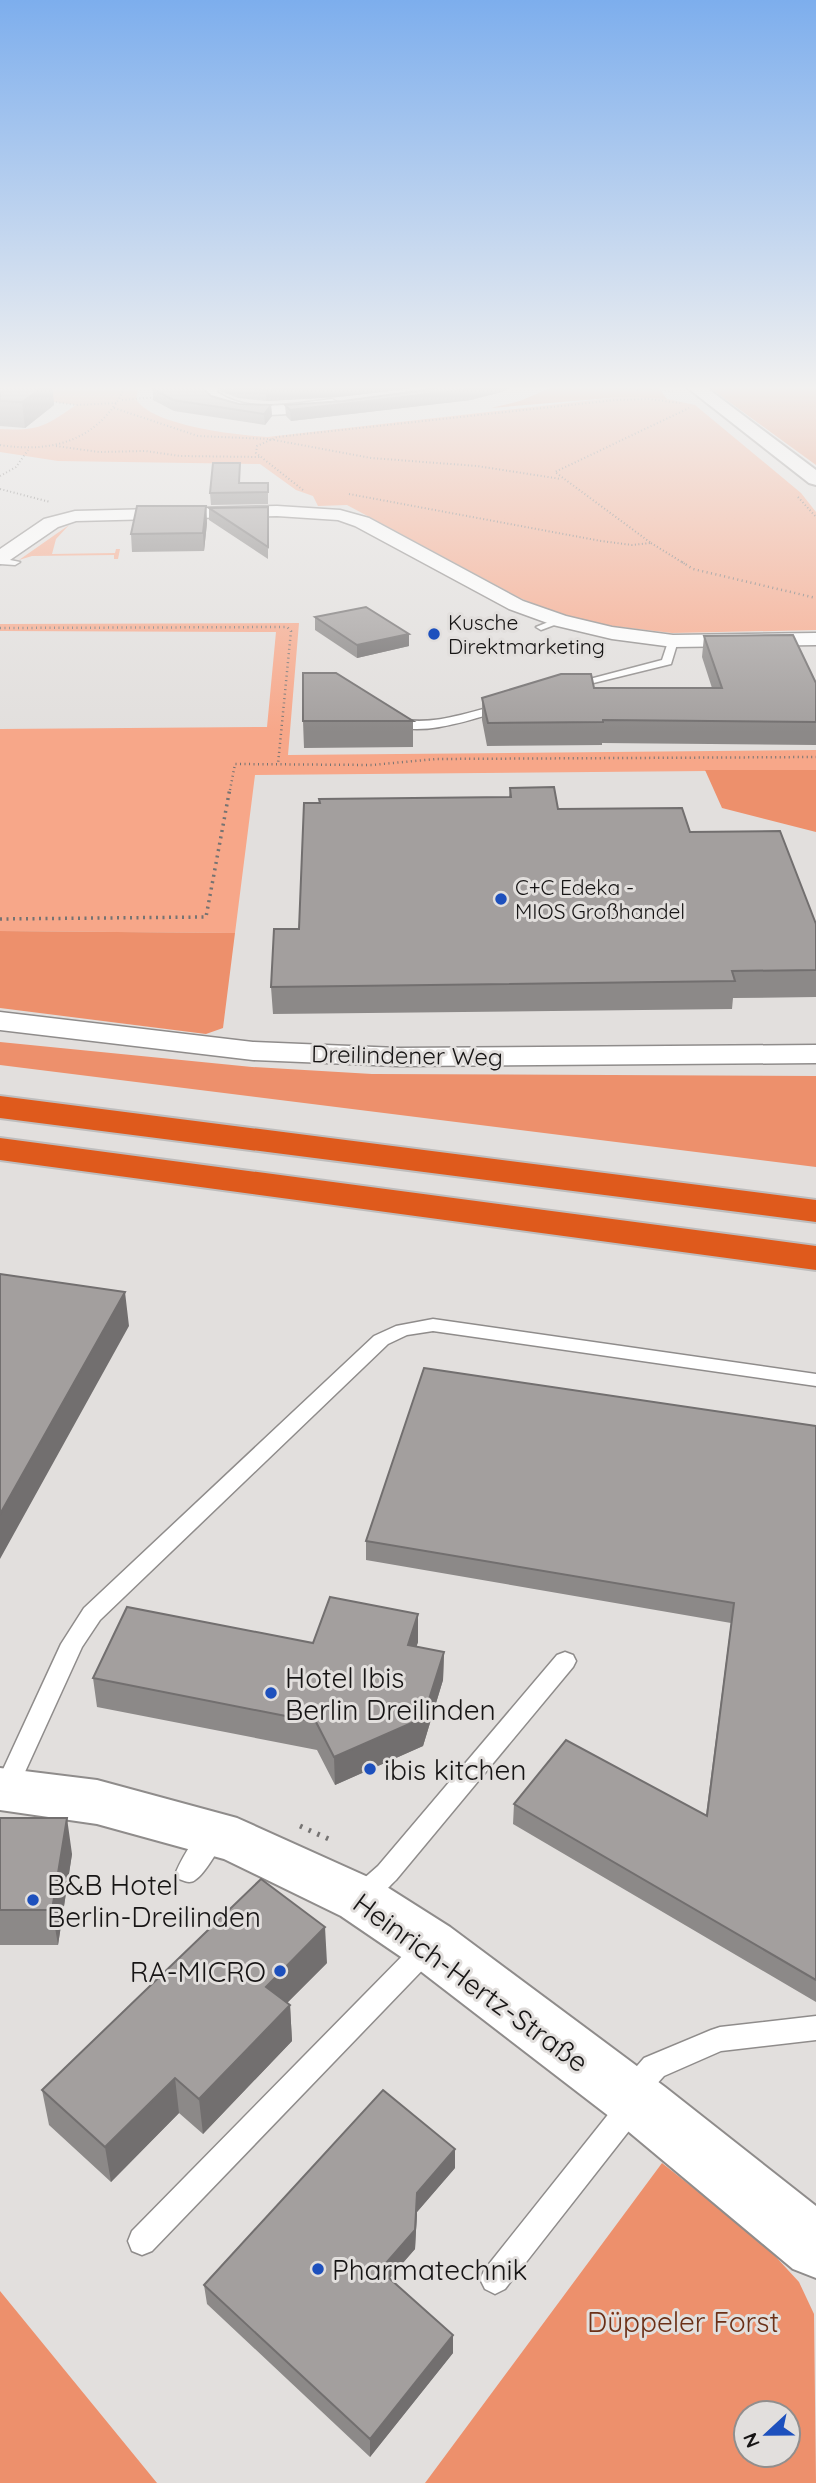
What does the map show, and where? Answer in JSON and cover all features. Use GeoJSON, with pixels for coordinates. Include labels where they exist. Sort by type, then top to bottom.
{"type":"FeatureCollection","features":[{"type":"Feature","properties":{"kind":"highway"},"geometry":{"type":"LineString","coordinates":[[0,1107],[816,1211]]}},
{"type":"Feature","properties":{"kind":"highway"},"geometry":{"type":"LineString","coordinates":[[0,1149],[816,1258]]}},
{"type":"Feature","properties":{"kind":"street"},"geometry":{"type":"LineString","coordinates":[[5,560],[51,523],[68,517],[277,511],[340,514],[362,522],[551,624],[673,641],[816,639]]}},
{"type":"Feature","properties":{"kind":"street","name":"Dreilindener Weg"},"geometry":{"type":"LineString","coordinates":[[0,1021],[253,1051],[385,1057],[816,1054]]}},
{"type":"Feature","properties":{"kind":"street","name":"Heinrich-Hertz-Straße"},"geometry":{"type":"LineString","coordinates":[[3,1789],[97,1802],[201,1853],[237,1840],[360,1899],[430,1945],[632,2099],[816,2246]]}},
{"type":"Feature","properties":{"kind":"lane"},"geometry":{"type":"LineString","coordinates":[[554,691],[667,662],[673,641]]}},
{"type":"Feature","properties":{"kind":"lane"},"geometry":{"type":"LineString","coordinates":[[376,709],[397,725],[415,727],[516,703]]}},
{"type":"Feature","properties":{"kind":"lane"},"geometry":{"type":"LineString","coordinates":[[3,1789],[72,1644],[92,1614],[381,1340],[403,1330],[433,1325],[816,1380]]}},
{"type":"Feature","properties":{"kind":"lane"},"geometry":{"type":"LineString","coordinates":[[360,1899],[387,1873],[565,1661]]}},
{"type":"Feature","properties":{"kind":"lane"},"geometry":{"type":"LineString","coordinates":[[142,2241],[430,1945]]}},
{"type":"Feature","properties":{"kind":"lane"},"geometry":{"type":"LineString","coordinates":[[495,2279],[654,2067],[720,2039],[816,2028]]}},
{"type":"Feature","properties":{"kind":"path"},"geometry":{"type":"LineString","coordinates":[[48,501],[70,513],[68,517]]}},
{"type":"Feature","properties":{"kind":"path"},"geometry":{"type":"LineString","coordinates":[[382,501],[612,543],[632,545],[651,542]]}},
{"type":"Feature","properties":{"kind":"path"},"geometry":{"type":"LineString","coordinates":[[594,501],[693,569],[816,598]]}},
{"type":"Feature","properties":{"kind":"path"},"geometry":{"type":"LineString","coordinates":[[0,628],[287,627],[291,631],[278,764]]}},
{"type":"Feature","properties":{"kind":"path"},"geometry":{"type":"LineString","coordinates":[[0,919],[206,917],[235,764],[372,765],[436,759],[816,757]]}},
{"type":"Feature","properties":{"kind":"shaded area"},"geometry":{"type":"Polygon","coordinates":[[[315,501],[807,501],[816,512],[816,630],[672,633],[604,625],[560,615],[520,598],[347,505],[318,506],[315,501]]]}},
{"type":"Feature","properties":{"kind":"shaded area"},"geometry":{"type":"Polygon","coordinates":[[[69,525],[56,539],[52,554],[115,553],[116,549],[120,549],[118,559],[114,559],[114,555],[32,556],[19,560],[69,525]]]}},
{"type":"Feature","properties":{"kind":"shaded area"},"geometry":{"type":"Polygon","coordinates":[[[299,623],[288,755],[816,750],[816,770],[255,775],[235,933],[0,931],[0,729],[267,727],[276,632],[0,631],[0,624],[299,623]]]}},
{"type":"Feature","properties":{"kind":"green space"},"geometry":{"type":"Polygon","coordinates":[[[705,770],[816,770],[816,832],[722,808],[705,770]]]}},
{"type":"Feature","properties":{"kind":"green space"},"geometry":{"type":"Polygon","coordinates":[[[0,931],[235,933],[223,1028],[206,1034],[0,1008],[0,931]]]}},
{"type":"Feature","properties":{"kind":"green space"},"geometry":{"type":"Polygon","coordinates":[[[0,1042],[252,1067],[372,1074],[816,1076],[816,1167],[0,1065],[0,1042]]]}},
{"type":"Feature","properties":{"kind":"green space","name":"Düppeler Forst"},"geometry":{"type":"Polygon","coordinates":[[[662,2163],[764,2244],[799,2282],[814,2314],[816,2483],[425,2483],[662,2163]]]}},
{"type":"Feature","properties":{"kind":"green space"},"geometry":{"type":"Polygon","coordinates":[[[0,2291],[157,2483],[0,2483],[0,2291]]]}},
{"type":"Feature","properties":{"kind":"building"},"geometry":{"type":"Polygon","coordinates":[[[137,506],[206,506],[203,533],[131,534],[137,506]]]}},
{"type":"Feature","properties":{"kind":"building"},"geometry":{"type":"Polygon","coordinates":[[[268,507],[268,547],[209,508],[268,507]]]}},
{"type":"Feature","properties":{"kind":"building"},"geometry":{"type":"Polygon","coordinates":[[[366,607],[409,634],[357,645],[315,617],[366,607]]]}},
{"type":"Feature","properties":{"kind":"building"},"geometry":{"type":"Polygon","coordinates":[[[793,635],[816,683],[816,722],[603,720],[488,723],[482,698],[561,674],[591,674],[594,688],[722,688],[704,636],[793,635]]]}},
{"type":"Feature","properties":{"kind":"building"},"geometry":{"type":"Polygon","coordinates":[[[303,673],[336,673],[413,721],[303,721],[303,673]]]}},
{"type":"Feature","properties":{"kind":"building","name":"C+C Edeka - MIOS Großhandel"},"geometry":{"type":"Polygon","coordinates":[[[554,787],[558,809],[682,808],[690,832],[780,831],[816,924],[816,970],[732,971],[735,981],[271,987],[274,929],[299,929],[304,803],[320,803],[319,799],[511,797],[510,788],[554,787]]]}},
{"type":"Feature","properties":{"kind":"building"},"geometry":{"type":"Polygon","coordinates":[[[0,1274],[125,1292],[0,1514],[0,1274]]]}},
{"type":"Feature","properties":{"kind":"building"},"geometry":{"type":"Polygon","coordinates":[[[424,1368],[816,1426],[816,1980],[514,1804],[566,1740],[707,1816],[734,1603],[366,1541],[424,1368]]]}},
{"type":"Feature","properties":{"kind":"building","name":"Hotel Ibis Berlin Dreilinden"},"geometry":{"type":"Polygon","coordinates":[[[330,1597],[418,1614],[408,1645],[444,1652],[423,1718],[334,1757],[316,1722],[93,1678],[127,1607],[313,1643],[330,1597]]]}},
{"type":"Feature","properties":{"kind":"building"},"geometry":{"type":"Polygon","coordinates":[[[0,1818],[67,1818],[52,1910],[0,1910],[0,1818]]]}},
{"type":"Feature","properties":{"kind":"building"},"geometry":{"type":"Polygon","coordinates":[[[261,1879],[325,1927],[266,1987],[290,2005],[199,2099],[175,2078],[105,2147],[42,2090],[261,1879]]]}},
{"type":"Feature","properties":{"kind":"building","name":"Pharmatechnik"},"geometry":{"type":"Polygon","coordinates":[[[383,2090],[455,2149],[417,2193],[415,2230],[380,2270],[453,2335],[370,2439],[204,2285],[383,2090]]]}},
{"type":"Feature","properties":{"kind":"place","name":"Kusche Direktmarketing"},"geometry":{"type":"Point","coordinates":[434,634]}},
{"type":"Feature","properties":{"kind":"place","name":"C+C Edeka - MIOS Großhandel"},"geometry":{"type":"Point","coordinates":[501,899]}},
{"type":"Feature","properties":{"kind":"place","name":"Hotel Ibis Berlin Dreilinden"},"geometry":{"type":"Point","coordinates":[271,1693]}},
{"type":"Feature","properties":{"kind":"place","name":"ibis kitchen"},"geometry":{"type":"Point","coordinates":[370,1769]}},
{"type":"Feature","properties":{"kind":"place","name":"B&B Hotel Berlin-Dreilinden"},"geometry":{"type":"Point","coordinates":[33,1900]}},
{"type":"Feature","properties":{"kind":"place","name":"RA-MICRO"},"geometry":{"type":"Point","coordinates":[280,1971]}},
{"type":"Feature","properties":{"kind":"place","name":"Pharmatechnik"},"geometry":{"type":"Point","coordinates":[318,2269]}}]}
